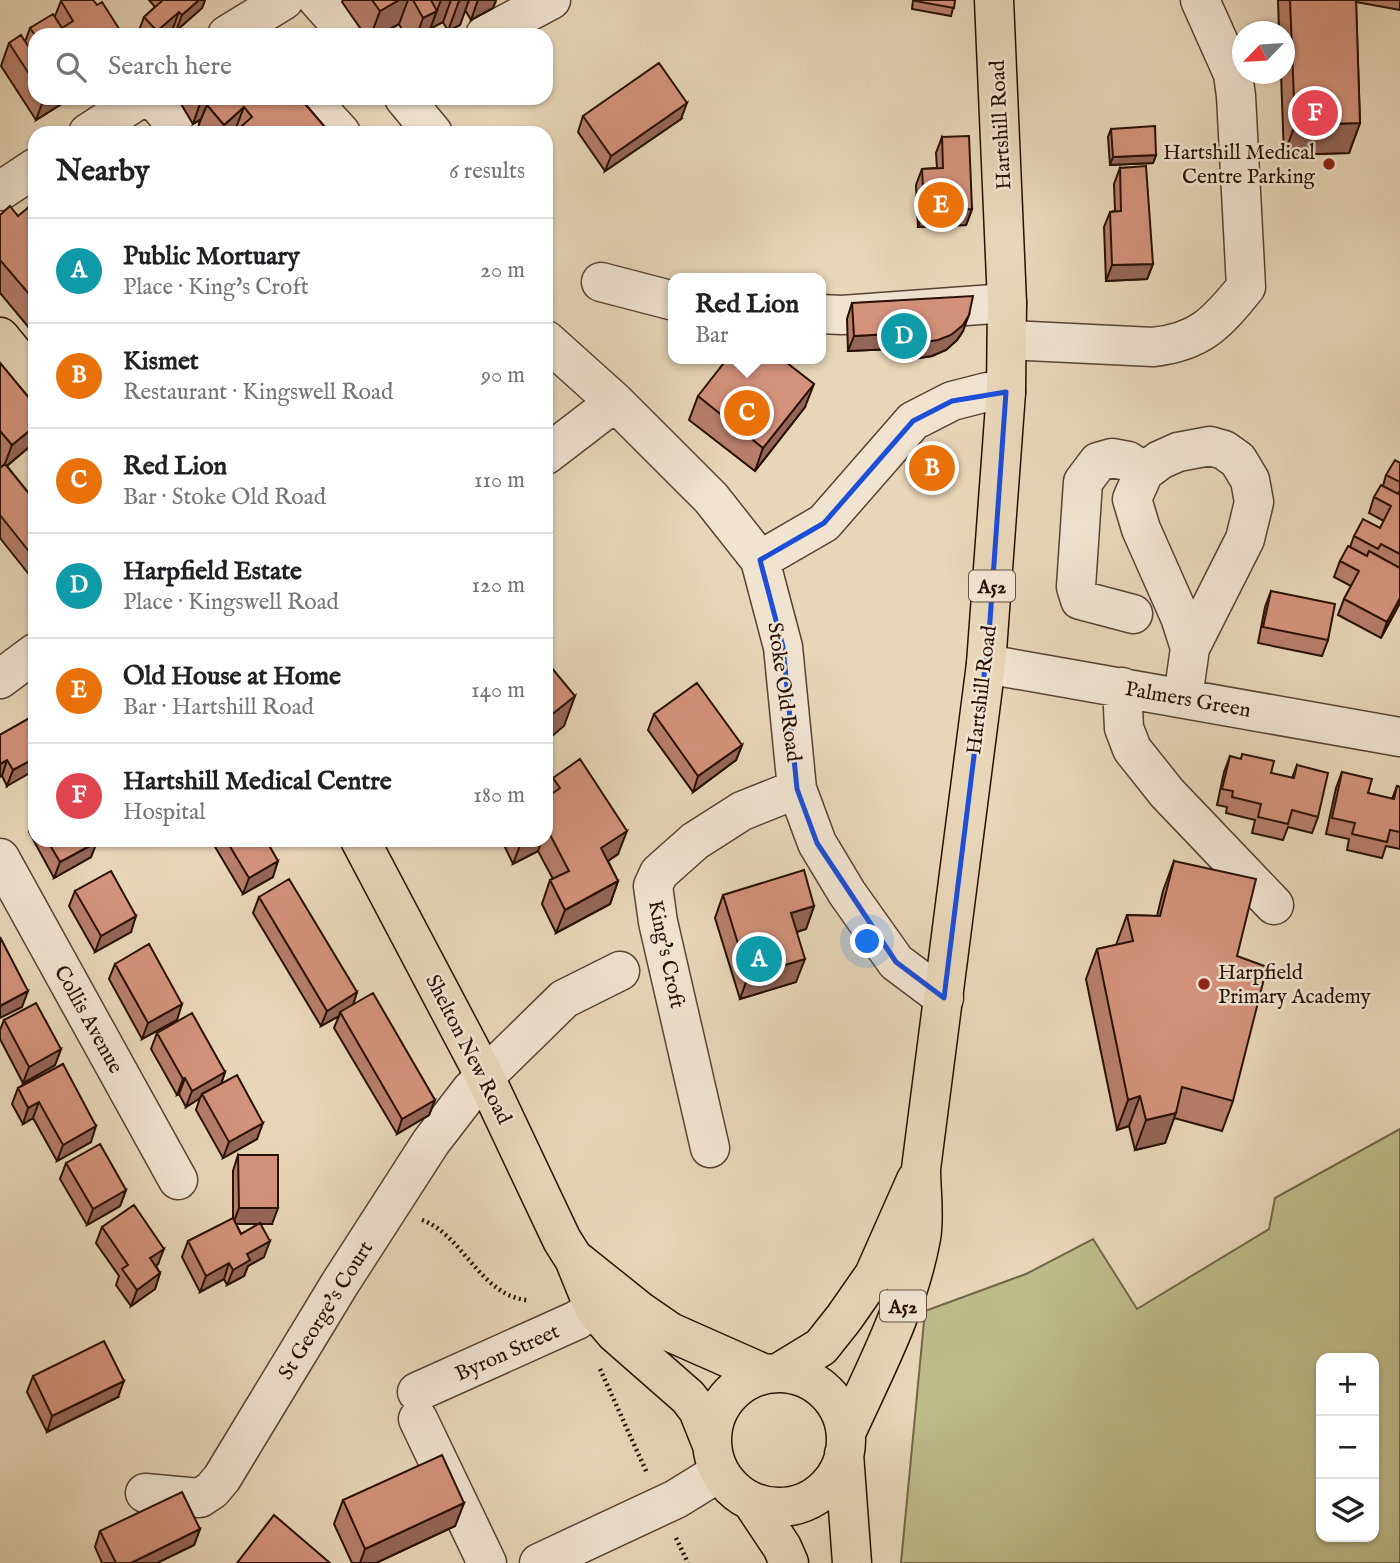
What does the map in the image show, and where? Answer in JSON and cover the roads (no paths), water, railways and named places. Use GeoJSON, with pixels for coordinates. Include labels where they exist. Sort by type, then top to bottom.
{"type":"FeatureCollection","features":[{"type":"Feature","properties":{"kind":"main road","name":"Hartshill Road"},"geometry":{"type":"LineString","coordinates":[[845,1444],[905,1301],[922,1236],[921,1169],[986,664],[1006,391],[1007,322],[993,0]]}},
{"type":"Feature","properties":{"kind":"main road"},"geometry":{"type":"LineString","coordinates":[[0,337],[28,371]]}},
{"type":"Feature","properties":{"kind":"main road","name":"Shelton New Road"},"geometry":{"type":"LineString","coordinates":[[364,847],[485,1077],[557,1231],[574,1259],[594,1308],[615,1334],[688,1397],[698,1410],[715,1459]]}},
{"type":"Feature","properties":{"kind":"main road","name":"Hartshill Road"},"geometry":{"type":"LineString","coordinates":[[773,1373],[821,1348],[874,1275],[921,1169]]}},
{"type":"Feature","properties":{"kind":"main road","name":"Shelton New Road"},"geometry":{"type":"LineString","coordinates":[[574,1259],[670,1332],[773,1373]]}},
{"type":"Feature","properties":{"kind":"main road","name":"A52"},"geometry":{"type":"LineString","coordinates":[[845,1444],[829,1482],[810,1500],[783,1508],[752,1502],[732,1490],[715,1459],[715,1422],[737,1386],[751,1378],[773,1373],[799,1375],[818,1384],[835,1402],[842,1417],[845,1444],[852,1563]]}},
{"type":"Feature","properties":{"kind":"main road","name":"A52"},"geometry":{"type":"LineString","coordinates":[[752,1502],[782,1547],[789,1563]]}},
{"type":"Feature","properties":{"kind":"street"},"geometry":{"type":"LineString","coordinates":[[235,23],[284,0]]}},
{"type":"Feature","properties":{"kind":"street"},"geometry":{"type":"LineString","coordinates":[[318,0],[343,28]]}},
{"type":"Feature","properties":{"kind":"street"},"geometry":{"type":"LineString","coordinates":[[498,28],[551,0]]}},
{"type":"Feature","properties":{"kind":"street"},"geometry":{"type":"LineString","coordinates":[[826,314],[1007,322],[1153,347],[1175,345],[1196,337],[1216,323],[1246,287],[1233,74],[1200,0]]}},
{"type":"Feature","properties":{"kind":"street"},"geometry":{"type":"LineString","coordinates":[[99,126],[130,105]]}},
{"type":"Feature","properties":{"kind":"street"},"geometry":{"type":"LineString","coordinates":[[159,105],[176,126]]}},
{"type":"Feature","properties":{"kind":"street"},"geometry":{"type":"LineString","coordinates":[[315,105],[335,126]]}},
{"type":"Feature","properties":{"kind":"street"},"geometry":{"type":"LineString","coordinates":[[410,105],[427,126]]}},
{"type":"Feature","properties":{"kind":"street"},"geometry":{"type":"LineString","coordinates":[[0,191],[28,173]]}},
{"type":"Feature","properties":{"kind":"street"},"geometry":{"type":"LineString","coordinates":[[601,282],[668,299]]}},
{"type":"Feature","properties":{"kind":"street","name":"Stoke Old Road"},"geometry":{"type":"LineString","coordinates":[[553,346],[615,402],[711,498],[760,560],[783,647],[797,789],[817,843],[814,873],[872,952],[896,962],[943,998]]}},
{"type":"Feature","properties":{"kind":"street"},"geometry":{"type":"LineString","coordinates":[[760,560],[824,523],[913,421],[952,401],[987,391],[1006,391]]}},
{"type":"Feature","properties":{"kind":"street"},"geometry":{"type":"LineString","coordinates":[[553,450],[615,402]]}},
{"type":"Feature","properties":{"kind":"street"},"geometry":{"type":"LineString","coordinates":[[1183,698],[1190,648],[1245,539],[1254,502],[1250,480],[1238,460],[1224,450],[1210,446],[1178,452],[1160,460],[1144,472],[1132,499],[1141,529],[1180,617],[1190,648]]}},
{"type":"Feature","properties":{"kind":"street"},"geometry":{"type":"LineString","coordinates":[[1133,614],[1080,600],[1076,587],[1083,482],[1098,462],[1112,458],[1128,461],[1144,472]]}},
{"type":"Feature","properties":{"kind":"street"},"geometry":{"type":"LineString","coordinates":[[0,679],[28,658]]}},
{"type":"Feature","properties":{"kind":"street","name":"Palmers Green"},"geometry":{"type":"LineString","coordinates":[[986,664],[1183,698],[1397,729]]}},
{"type":"Feature","properties":{"kind":"street"},"geometry":{"type":"LineString","coordinates":[[1122,687],[1124,728],[1132,749],[1167,793],[1274,905]]}},
{"type":"Feature","properties":{"kind":"street","name":"King's Croft"},"geometry":{"type":"LineString","coordinates":[[710,1148],[678,1075],[653,887],[659,873],[695,841],[742,811],[797,789]]}},
{"type":"Feature","properties":{"kind":"street","name":"Collis Avenue"},"geometry":{"type":"LineString","coordinates":[[0,858],[178,1180]]}},
{"type":"Feature","properties":{"kind":"street","name":"St George's Court"},"geometry":{"type":"LineString","coordinates":[[145,1493],[200,1498],[212,1490],[222,1478],[430,1142],[471,1090],[564,999],[620,971]]}},
{"type":"Feature","properties":{"kind":"street","name":"Byron Street"},"geometry":{"type":"LineString","coordinates":[[487,1563],[418,1406],[577,1320],[594,1308]]}},
{"type":"Feature","properties":{"kind":"street"},"geometry":{"type":"LineString","coordinates":[[539,1563],[669,1503],[715,1459]]}},
{"type":"Feature","properties":{"kind":"place","name":"Hartshill Medical Centre"},"geometry":{"type":"Point","coordinates":[1315,113]}},
{"type":"Feature","properties":{"kind":"place","name":"Hartshill Medical Centre Parking"},"geometry":{"type":"Point","coordinates":[1329,164]}},
{"type":"Feature","properties":{"kind":"place","name":"Old House at Home"},"geometry":{"type":"Point","coordinates":[941,205]}},
{"type":"Feature","properties":{"kind":"place","name":"Harpfield Estate"},"geometry":{"type":"Point","coordinates":[904,336]}},
{"type":"Feature","properties":{"kind":"place","name":"Red Lion"},"geometry":{"type":"Point","coordinates":[747,413]}},
{"type":"Feature","properties":{"kind":"place","name":"Kismet"},"geometry":{"type":"Point","coordinates":[932,468]}},
{"type":"Feature","properties":{"kind":"place","name":"Public Mortuary"},"geometry":{"type":"Point","coordinates":[759,959]}},
{"type":"Feature","properties":{"kind":"place","name":"Harpfield Primary Academy"},"geometry":{"type":"Point","coordinates":[1204,984]}}]}
